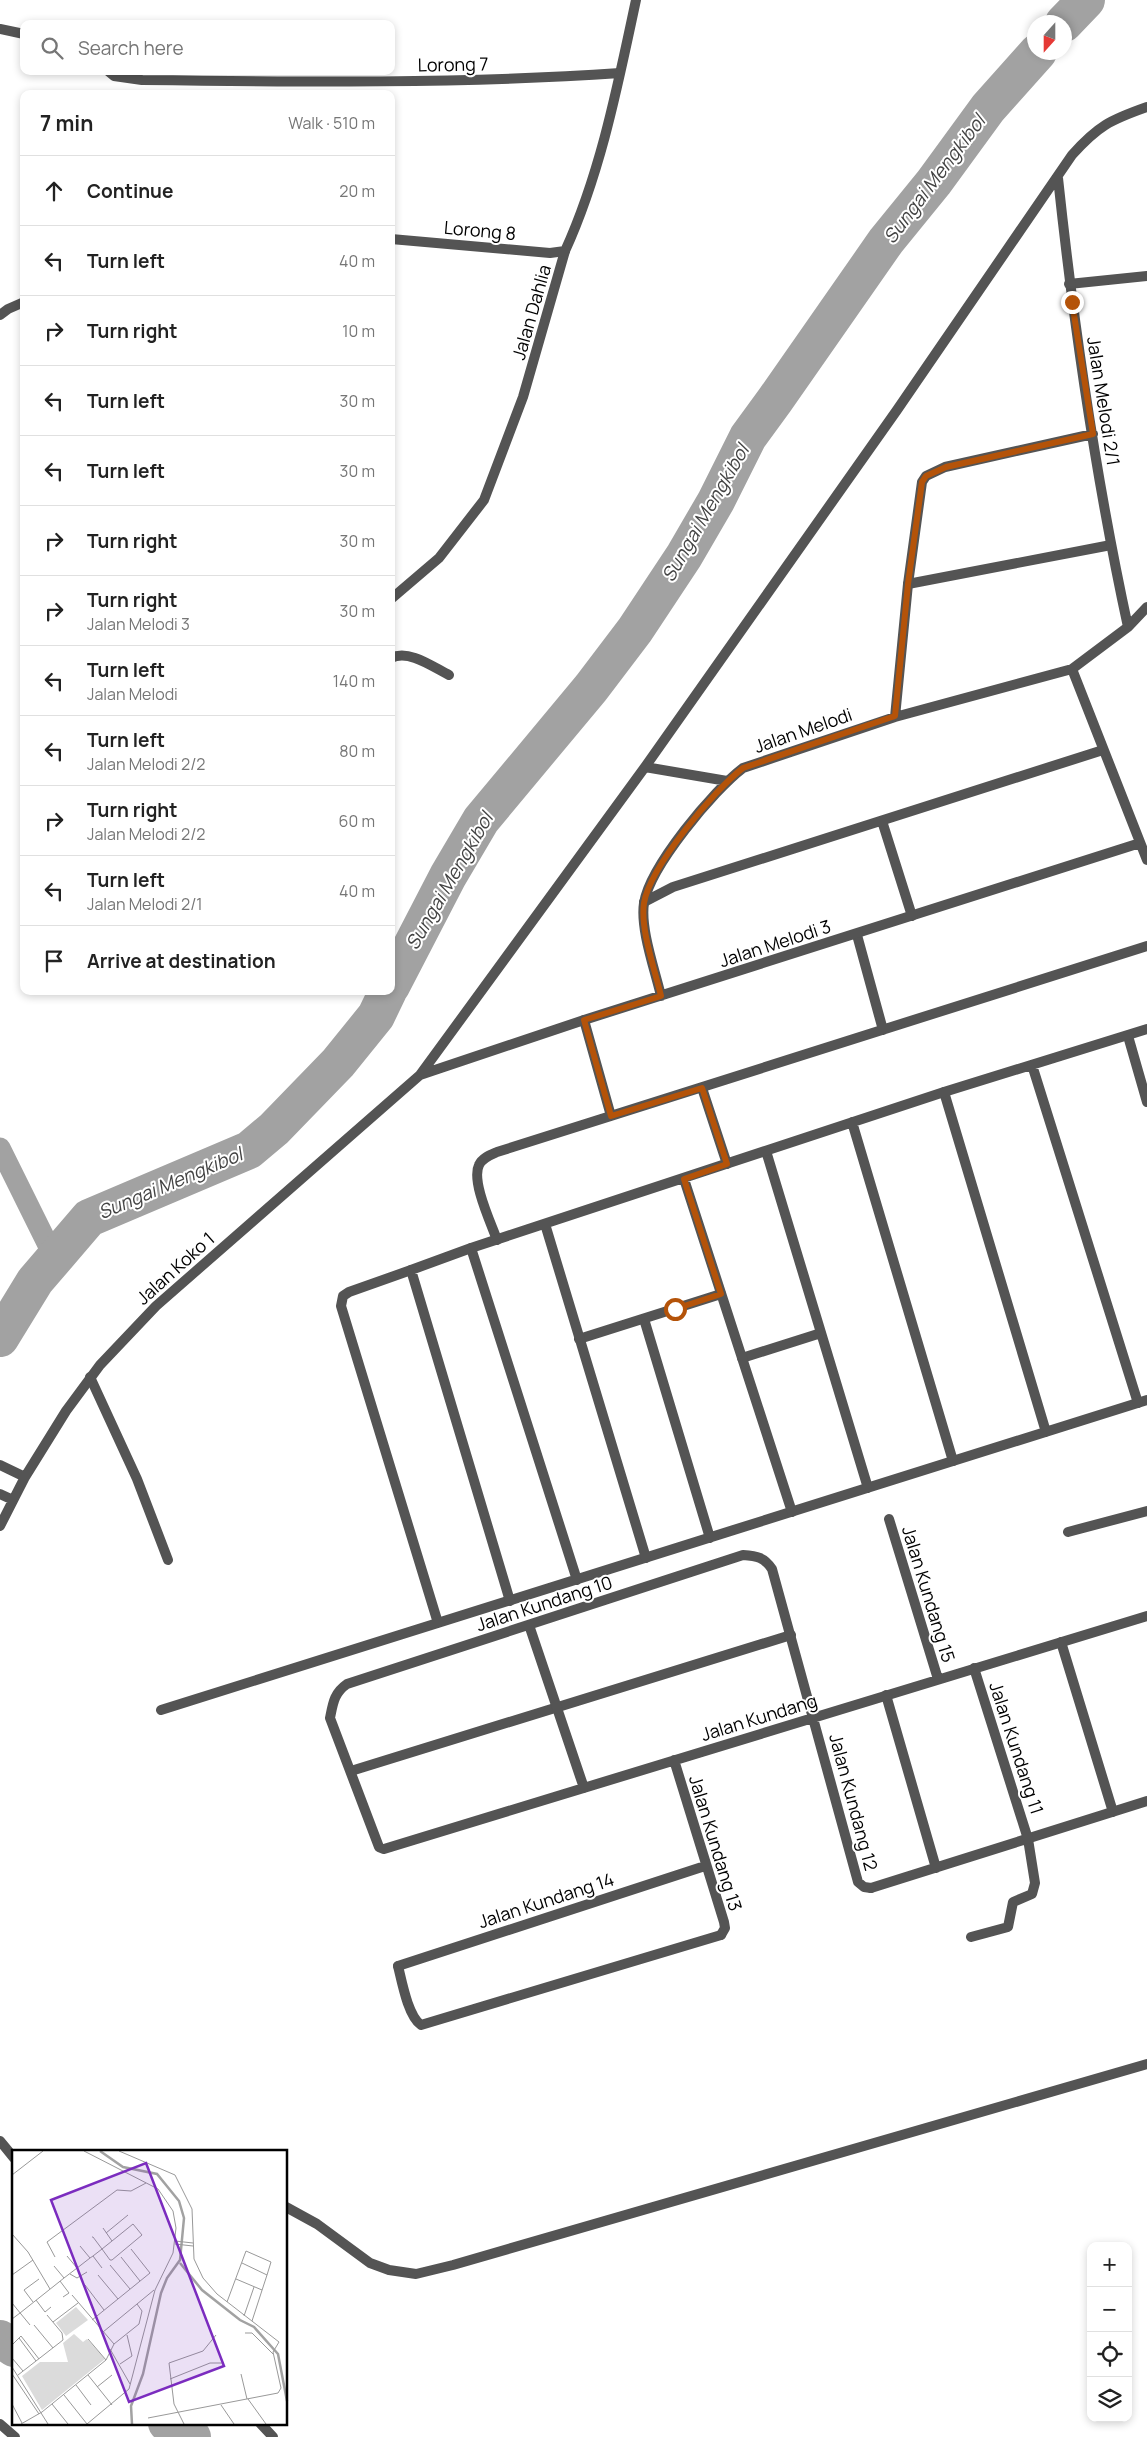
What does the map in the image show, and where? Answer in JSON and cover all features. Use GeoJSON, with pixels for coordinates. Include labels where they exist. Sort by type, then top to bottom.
{"type":"FeatureCollection","features":[{"type":"Feature","properties":{"kind":"street","name":"Jalan Dahlia"},"geometry":{"type":"LineString","coordinates":[[395,596],[439,558],[484,500],[523,397],[565,251],[582,214],[620,73],[636,0]]}},
{"type":"Feature","properties":{"kind":"street"},"geometry":{"type":"LineString","coordinates":[[0,30],[20,33]]}},
{"type":"Feature","properties":{"kind":"street","name":"Lorong 7"},"geometry":{"type":"LineString","coordinates":[[113,75],[142,80],[413,82],[540,79],[620,73]]}},
{"type":"Feature","properties":{"kind":"street"},"geometry":{"type":"LineString","coordinates":[[420,1075],[645,767],[897,410],[1072,155],[1090,136],[1114,118],[1147,107]]}},
{"type":"Feature","properties":{"kind":"street","name":"Jalan Melodi 2/1"},"geometry":{"type":"LineString","coordinates":[[1058,178],[1069,284],[1110,545],[1128,627]]}},
{"type":"Feature","properties":{"kind":"street","name":"Lorong 8"},"geometry":{"type":"LineString","coordinates":[[395,239],[550,253],[565,251]]}},
{"type":"Feature","properties":{"kind":"street"},"geometry":{"type":"LineString","coordinates":[[1069,284],[1147,276]]}},
{"type":"Feature","properties":{"kind":"street"},"geometry":{"type":"LineString","coordinates":[[0,315],[20,304]]}},
{"type":"Feature","properties":{"kind":"street"},"geometry":{"type":"LineString","coordinates":[[895,716],[918,504],[922,482],[926,476],[946,467],[1093,434]]}},
{"type":"Feature","properties":{"kind":"street"},"geometry":{"type":"LineString","coordinates":[[908,584],[1110,545]]}},
{"type":"Feature","properties":{"kind":"street"},"geometry":{"type":"LineString","coordinates":[[1147,607],[1128,627],[1072,669],[1147,860]]}},
{"type":"Feature","properties":{"kind":"street"},"geometry":{"type":"LineString","coordinates":[[395,656],[413,657],[449,675]]}},
{"type":"Feature","properties":{"kind":"street","name":"Jalan Melodi"},"geometry":{"type":"LineString","coordinates":[[661,996],[644,921],[644,902],[657,871],[727,781],[743,768],[895,716],[1072,669]]}},
{"type":"Feature","properties":{"kind":"street"},"geometry":{"type":"LineString","coordinates":[[644,902],[674,887],[1103,750]]}},
{"type":"Feature","properties":{"kind":"street"},"geometry":{"type":"LineString","coordinates":[[645,767],[727,781]]}},
{"type":"Feature","properties":{"kind":"street"},"geometry":{"type":"LineString","coordinates":[[882,822],[912,916]]}},
{"type":"Feature","properties":{"kind":"street","name":"Jalan Melodi 3"},"geometry":{"type":"LineString","coordinates":[[420,1075],[584,1020],[1140,843]]}},
{"type":"Feature","properties":{"kind":"street"},"geometry":{"type":"LineString","coordinates":[[856,934],[883,1030]]}},
{"type":"Feature","properties":{"kind":"street"},"geometry":{"type":"LineString","coordinates":[[497,1240],[475,1176],[479,1164],[486,1157],[497,1152],[1147,946]]}},
{"type":"Feature","properties":{"kind":"street"},"geometry":{"type":"LineString","coordinates":[[584,1020],[611,1116]]}},
{"type":"Feature","properties":{"kind":"street"},"geometry":{"type":"LineString","coordinates":[[438,1623],[341,1306],[341,1300],[349,1292],[471,1248],[852,1122],[1147,1029]]}},
{"type":"Feature","properties":{"kind":"street"},"geometry":{"type":"LineString","coordinates":[[1128,1036],[1147,1102]]}},
{"type":"Feature","properties":{"kind":"street"},"geometry":{"type":"LineString","coordinates":[[161,1710],[1142,1402],[1032,1065]]}},
{"type":"Feature","properties":{"kind":"street","name":"Jalan Koko 1"},"geometry":{"type":"LineString","coordinates":[[0,1526],[25,1477],[90,1377],[156,1306],[420,1075]]}},
{"type":"Feature","properties":{"kind":"street"},"geometry":{"type":"LineString","coordinates":[[702,1088],[727,1164]]}},
{"type":"Feature","properties":{"kind":"street"},"geometry":{"type":"LineString","coordinates":[[944,1092],[1046,1432]]}},
{"type":"Feature","properties":{"kind":"street"},"geometry":{"type":"LineString","coordinates":[[852,1122],[953,1461]]}},
{"type":"Feature","properties":{"kind":"street"},"geometry":{"type":"LineString","coordinates":[[766,1151],[868,1488]]}},
{"type":"Feature","properties":{"kind":"street"},"geometry":{"type":"LineString","coordinates":[[684,1179],[792,1512]]}},
{"type":"Feature","properties":{"kind":"street"},"geometry":{"type":"LineString","coordinates":[[545,1224],[578,1339],[646,1558]]}},
{"type":"Feature","properties":{"kind":"street"},"geometry":{"type":"LineString","coordinates":[[471,1248],[577,1580]]}},
{"type":"Feature","properties":{"kind":"street"},"geometry":{"type":"LineString","coordinates":[[411,1270],[510,1601]]}},
{"type":"Feature","properties":{"kind":"street"},"geometry":{"type":"LineString","coordinates":[[578,1339],[721,1294]]}},
{"type":"Feature","properties":{"kind":"street"},"geometry":{"type":"LineString","coordinates":[[644,1319],[710,1538]]}},
{"type":"Feature","properties":{"kind":"street"},"geometry":{"type":"LineString","coordinates":[[742,1358],[821,1333]]}},
{"type":"Feature","properties":{"kind":"street"},"geometry":{"type":"LineString","coordinates":[[90,1377],[136,1479],[168,1560]]}},
{"type":"Feature","properties":{"kind":"street"},"geometry":{"type":"LineString","coordinates":[[0,1465],[25,1477]]}},
{"type":"Feature","properties":{"kind":"street"},"geometry":{"type":"LineString","coordinates":[[0,1494],[13,1500]]}},
{"type":"Feature","properties":{"kind":"street"},"geometry":{"type":"LineString","coordinates":[[1068,1532],[1147,1511]]}},
{"type":"Feature","properties":{"kind":"street","name":"Jalan Kundang 15"},"geometry":{"type":"LineString","coordinates":[[889,1519],[938,1679]]}},
{"type":"Feature","properties":{"kind":"street","name":"Jalan Kundang 10"},"geometry":{"type":"LineString","coordinates":[[381,1849],[330,1718],[333,1702],[338,1690],[347,1684],[743,1555],[756,1556],[766,1560],[772,1569],[814,1717]]}},
{"type":"Feature","properties":{"kind":"street","name":"Jalan Kundang"},"geometry":{"type":"LineString","coordinates":[[381,1849],[1147,1616]]}},
{"type":"Feature","properties":{"kind":"street"},"geometry":{"type":"LineString","coordinates":[[529,1625],[584,1788]]}},
{"type":"Feature","properties":{"kind":"street"},"geometry":{"type":"LineString","coordinates":[[351,1771],[791,1635]]}},
{"type":"Feature","properties":{"kind":"street"},"geometry":{"type":"LineString","coordinates":[[1061,1642],[1113,1812]]}},
{"type":"Feature","properties":{"kind":"street","name":"Jalan Kundang 11"},"geometry":{"type":"LineString","coordinates":[[971,1937],[1008,1927],[1013,1902],[1032,1894],[1035,1882],[1028,1839],[974,1668]]}},
{"type":"Feature","properties":{"kind":"street"},"geometry":{"type":"LineString","coordinates":[[886,1695],[936,1868],[1147,1801]]}},
{"type":"Feature","properties":{"kind":"street","name":"Jalan Kundang 12"},"geometry":{"type":"LineString","coordinates":[[814,1717],[858,1882],[864,1888],[872,1888],[936,1868]]}},
{"type":"Feature","properties":{"kind":"street","name":"Jalan Kundang 13"},"geometry":{"type":"LineString","coordinates":[[398,1966],[411,2012],[415,2021],[421,2025],[721,1934],[725,1928],[724,1922],[705,1866],[674,1760]]}},
{"type":"Feature","properties":{"kind":"street","name":"Jalan Kundang 14"},"geometry":{"type":"LineString","coordinates":[[398,1966],[705,1866]]}},
{"type":"Feature","properties":{"kind":"street"},"geometry":{"type":"LineString","coordinates":[[288,2208],[317,2224],[370,2263],[401,2274],[416,2274],[453,2266],[1147,2064]]}},
{"type":"Feature","properties":{"kind":"street"},"geometry":{"type":"LineString","coordinates":[[0,2141],[12,2156]]}},
{"type":"Feature","properties":{"kind":"street"},"geometry":{"type":"LineString","coordinates":[[0,2424],[15,2437]]}},
{"type":"Feature","properties":{"kind":"street"},"geometry":{"type":"LineString","coordinates":[[261,2424],[273,2437]]}},
{"type":"Feature","properties":{"kind":"waterway","name":"Sungai Mengkibol"},"geometry":{"type":"LineString","coordinates":[[1072,15],[1086,0]]}},
{"type":"Feature","properties":{"kind":"waterway","name":"Sungai Mengkibol"},"geometry":{"type":"LineString","coordinates":[[395,978],[448,876],[481,820],[591,688],[635,630],[684,556],[716,501],[748,437],[886,241],[934,182],[988,108],[1031,60]]}},
{"type":"Feature","properties":{"kind":"waterway","name":"Sungai Mengkibol"},"geometry":{"type":"LineString","coordinates":[[0,1338],[35,1281],[89,1218],[249,1150],[274,1129],[338,1063],[376,1016],[386,995]]}},
{"type":"Feature","properties":{"kind":"waterway"},"geometry":{"type":"LineString","coordinates":[[0,1148],[54,1257]]}},
{"type":"Feature","properties":{"kind":"waterway","name":"Sungai Mengkibol"},"geometry":{"type":"LineString","coordinates":[[0,2339],[12,2347]]}},
{"type":"Feature","properties":{"kind":"waterway","name":"Sungai Mengkibol"},"geometry":{"type":"LineString","coordinates":[[169,2424],[192,2437]]}},
{"type":"Feature","properties":{"kind":"route"},"geometry":{"type":"LineString","coordinates":[[675,1309],[721,1294],[684,1179],[727,1164],[702,1088],[611,1116],[584,1020],[661,996],[644,921],[644,902],[657,871],[727,781],[743,768],[895,716],[918,504],[922,482],[926,476],[934,470],[1093,434],[1072,302]]}}]}
